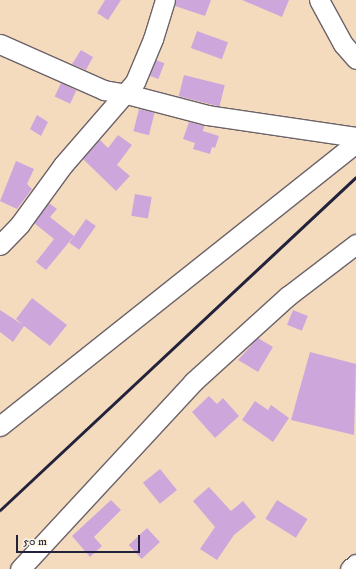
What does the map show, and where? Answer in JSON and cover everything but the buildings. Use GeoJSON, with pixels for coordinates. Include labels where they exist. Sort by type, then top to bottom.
{"type":"FeatureCollection","features":[{"type":"Feature","properties":{"kind":"street"},"geometry":{"type":"LineString","coordinates":[[0,245],[20,224],[63,165],[127,94],[135,82],[153,39],[165,0]]}},
{"type":"Feature","properties":{"kind":"street"},"geometry":{"type":"LineString","coordinates":[[319,0],[343,44],[356,59]]}},
{"type":"Feature","properties":{"kind":"street"},"geometry":{"type":"LineString","coordinates":[[0,44],[85,84],[207,116],[356,138]]}},
{"type":"Feature","properties":{"kind":"street"},"geometry":{"type":"LineString","coordinates":[[0,426],[356,143]]}},
{"type":"Feature","properties":{"kind":"street"},"geometry":{"type":"LineString","coordinates":[[20,569],[193,382],[288,296],[356,244]]}},
{"type":"Feature","properties":{"kind":"street"},"geometry":{"type":"LineString","coordinates":[[350,569],[356,564]]}},
{"type":"Feature","properties":{"kind":"railway"},"geometry":{"type":"LineString","coordinates":[[0,510],[356,177]]}}]}
